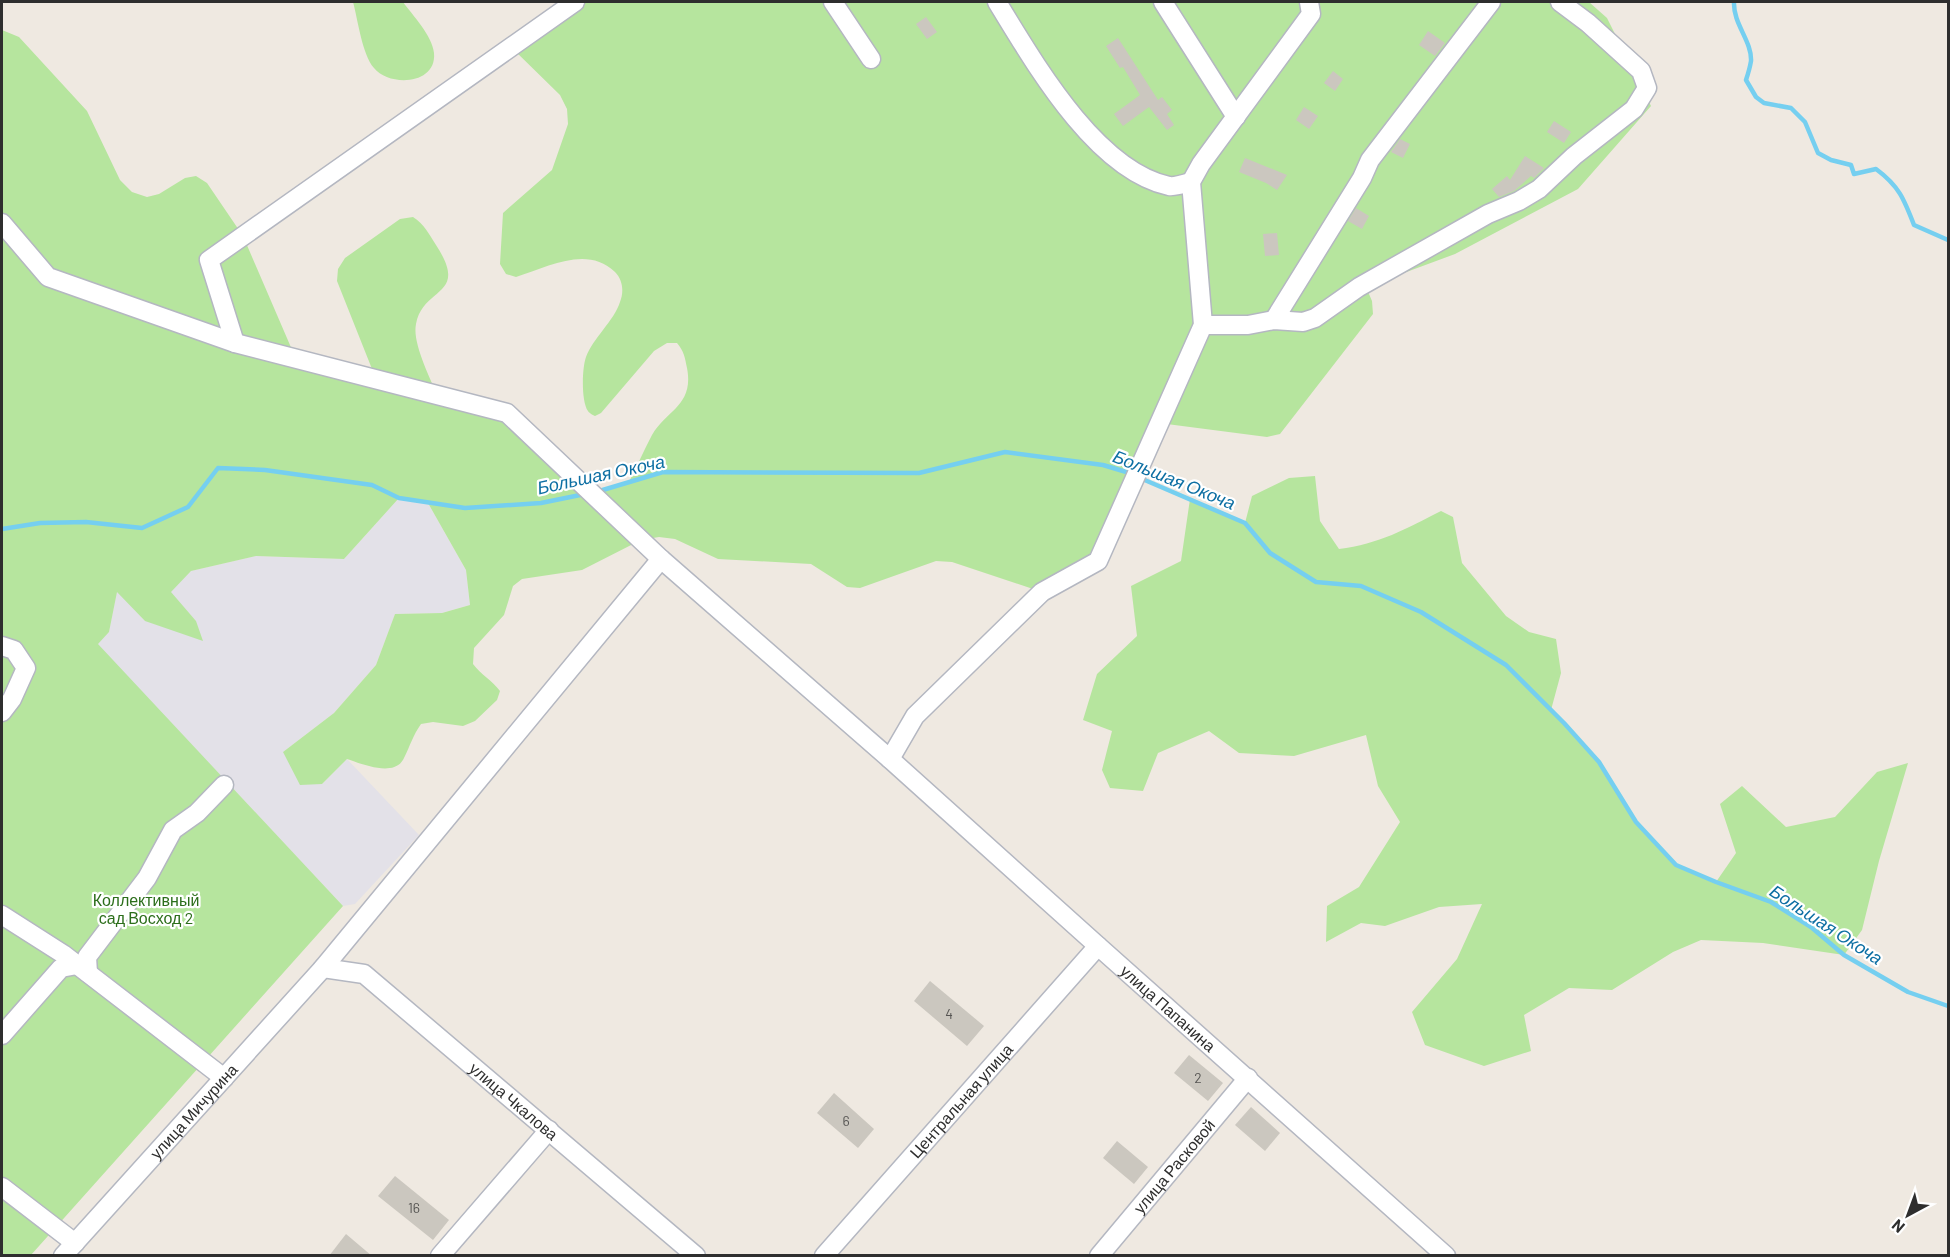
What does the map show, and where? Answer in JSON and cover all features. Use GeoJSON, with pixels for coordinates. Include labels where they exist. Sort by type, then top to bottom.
{"type":"FeatureCollection","features":[{"type":"Feature","properties":{"kind":"street"},"geometry":{"type":"LineString","coordinates":[[235,343],[209,260],[575,2]]}},
{"type":"Feature","properties":{"kind":"street"},"geometry":{"type":"LineString","coordinates":[[833,2],[871,59]]}},
{"type":"Feature","properties":{"kind":"street"},"geometry":{"type":"LineString","coordinates":[[997,2],[1021,41],[1077,121],[1098,143],[1142,176],[1171,186],[1191,182]]}},
{"type":"Feature","properties":{"kind":"street"},"geometry":{"type":"LineString","coordinates":[[1163,2],[1236,117]]}},
{"type":"Feature","properties":{"kind":"street"},"geometry":{"type":"LineString","coordinates":[[891,759],[915,716],[1042,592],[1098,561],[1203,325],[1191,182],[1201,164],[1311,14],[1309,2]]}},
{"type":"Feature","properties":{"kind":"street"},"geometry":{"type":"LineString","coordinates":[[1274,320],[1362,178],[1370,160],[1491,2]]}},
{"type":"Feature","properties":{"kind":"street"},"geometry":{"type":"LineString","coordinates":[[1203,325],[1248,325],[1274,320],[1303,322],[1315,318],[1359,287],[1488,214],[1519,201],[1539,189],[1574,156],[1634,109],[1647,88],[1641,71],[1560,2]]}},
{"type":"Feature","properties":{"kind":"street","name":"улица Папанина"},"geometry":{"type":"LineString","coordinates":[[2,223],[48,277],[235,343],[507,413],[661,559],[891,759],[1446,1256]]}},
{"type":"Feature","properties":{"kind":"street","name":"улица Мичурина"},"geometry":{"type":"LineString","coordinates":[[69,1249],[323,968],[661,559]]}},
{"type":"Feature","properties":{"kind":"street"},"geometry":{"type":"LineString","coordinates":[[2,646],[14,650],[26,668],[12,699],[2,712]]}},
{"type":"Feature","properties":{"kind":"street"},"geometry":{"type":"LineString","coordinates":[[83,969],[87,957],[147,878],[173,830],[197,813],[224,785]]}},
{"type":"Feature","properties":{"kind":"street"},"geometry":{"type":"LineString","coordinates":[[2,915],[83,969],[224,1078]]}},
{"type":"Feature","properties":{"kind":"street","name":"Центральная улица"},"geometry":{"type":"LineString","coordinates":[[824,1256],[1098,946]]}},
{"type":"Feature","properties":{"kind":"street"},"geometry":{"type":"LineString","coordinates":[[2,1035],[61,968],[83,969]]}},
{"type":"Feature","properties":{"kind":"street","name":"улица Чкалова"},"geometry":{"type":"LineString","coordinates":[[323,968],[364,974],[696,1256]]}},
{"type":"Feature","properties":{"kind":"street","name":"улица Расковой"},"geometry":{"type":"LineString","coordinates":[[1099,1256],[1248,1078]]}},
{"type":"Feature","properties":{"kind":"street"},"geometry":{"type":"LineString","coordinates":[[440,1256],[549,1130]]}},
{"type":"Feature","properties":{"kind":"street"},"geometry":{"type":"LineString","coordinates":[[2,1187],[69,1249]]}},
{"type":"Feature","properties":{"kind":"shaded area"},"geometry":{"type":"Polygon","coordinates":[[[399,498],[428,503],[466,570],[470,605],[442,613],[395,614],[376,665],[334,713],[283,752],[322,784],[347,759],[419,835],[355,904],[343,906],[97,644],[109,632],[117,591],[145,621],[196,621],[170,592],[191,571],[256,556],[344,559],[399,498]]]}},
{"type":"Feature","properties":{"kind":"green space"},"geometry":{"type":"Polygon","coordinates":[[[353,2],[403,2],[433,46],[433,64],[428,72],[411,80],[400,80],[381,74],[374,68],[363,46],[353,2]]]}},
{"type":"Feature","properties":{"kind":"green space","name":"Коллективный сад Восход 2"},"geometry":{"type":"Polygon","coordinates":[[[575,2],[1589,2],[1607,18],[1651,106],[1578,189],[1455,254],[1366,287],[1372,301],[1373,314],[1280,434],[1267,437],[1159,423],[1098,561],[1042,592],[952,562],[936,561],[860,588],[847,587],[811,564],[718,559],[675,539],[659,537],[641,540],[582,570],[522,579],[513,586],[504,615],[474,648],[473,664],[500,691],[497,700],[475,721],[463,726],[433,722],[421,724],[400,764],[378,768],[347,759],[322,784],[300,785],[283,752],[334,713],[376,665],[395,614],[442,613],[470,605],[466,570],[428,503],[399,498],[344,559],[256,556],[191,571],[171,592],[196,621],[203,641],[145,621],[117,592],[109,632],[98,644],[343,906],[31,1255],[2,1256],[2,30],[19,37],[87,111],[120,180],[132,192],[147,197],[159,194],[185,178],[196,176],[207,183],[243,236],[296,359],[376,379],[337,281],[338,269],[345,258],[400,219],[413,217],[417,220],[436,245],[445,262],[448,274],[441,290],[420,312],[415,332],[419,350],[437,395],[507,413],[591,493],[629,482],[652,435],[683,399],[688,380],[686,361],[681,349],[677,343],[667,343],[654,351],[601,413],[592,415],[588,412],[584,400],[585,362],[593,343],[613,316],[620,302],[622,286],[618,275],[604,264],[592,260],[567,261],[516,277],[506,274],[500,264],[503,213],[552,170],[568,124],[567,109],[560,95],[511,47],[575,2]]]}},
{"type":"Feature","properties":{"kind":"green space"},"geometry":{"type":"Polygon","coordinates":[[[1315,476],[1320,521],[1339,549],[1380,540],[1441,511],[1453,517],[1462,563],[1506,616],[1529,632],[1556,639],[1561,673],[1551,710],[1599,762],[1636,822],[1676,865],[1716,882],[1736,853],[1720,804],[1742,786],[1786,827],[1835,817],[1877,772],[1908,763],[1879,861],[1862,930],[1844,955],[1763,943],[1701,940],[1673,952],[1612,990],[1569,988],[1524,1015],[1531,1051],[1484,1066],[1425,1045],[1412,1012],[1457,959],[1482,904],[1439,907],[1385,926],[1361,923],[1326,942],[1327,906],[1359,887],[1400,822],[1378,786],[1366,735],[1294,756],[1239,753],[1209,731],[1158,753],[1143,791],[1110,788],[1102,770],[1112,731],[1083,720],[1097,674],[1137,636],[1131,586],[1181,561],[1190,499],[1245,523],[1252,496],[1289,478],[1315,476]]]}},
{"type":"Feature","properties":{"kind":"building"},"geometry":{"type":"Polygon","coordinates":[[[926,17],[937,32],[927,39],[916,24],[926,17]]]}},
{"type":"Feature","properties":{"kind":"building"},"geometry":{"type":"Polygon","coordinates":[[[1428,31],[1445,43],[1435,56],[1419,45],[1428,31]]]}},
{"type":"Feature","properties":{"kind":"building"},"geometry":{"type":"Polygon","coordinates":[[[1118,38],[1158,100],[1162,97],[1172,110],[1167,114],[1174,125],[1167,130],[1149,107],[1123,126],[1114,114],[1140,95],[1123,67],[1120,68],[1106,46],[1118,38]]]}},
{"type":"Feature","properties":{"kind":"building"},"geometry":{"type":"Polygon","coordinates":[[[1333,71],[1343,79],[1335,91],[1324,83],[1333,71]]]}},
{"type":"Feature","properties":{"kind":"building"},"geometry":{"type":"Polygon","coordinates":[[[1304,107],[1318,116],[1309,129],[1296,120],[1304,107]]]}},
{"type":"Feature","properties":{"kind":"building"},"geometry":{"type":"Polygon","coordinates":[[[1554,121],[1571,132],[1564,143],[1547,132],[1554,121]]]}},
{"type":"Feature","properties":{"kind":"building"},"geometry":{"type":"Polygon","coordinates":[[[1400,139],[1410,144],[1403,158],[1391,152],[1400,139]]]}},
{"type":"Feature","properties":{"kind":"building"},"geometry":{"type":"Polygon","coordinates":[[[1525,156],[1544,168],[1534,178],[1531,176],[1514,191],[1499,197],[1492,189],[1507,176],[1510,180],[1525,156]]]}},
{"type":"Feature","properties":{"kind":"building"},"geometry":{"type":"Polygon","coordinates":[[[1245,158],[1287,175],[1277,190],[1239,172],[1245,158]]]}},
{"type":"Feature","properties":{"kind":"building"},"geometry":{"type":"Polygon","coordinates":[[[1356,208],[1369,216],[1362,229],[1348,221],[1356,208]]]}},
{"type":"Feature","properties":{"kind":"building"},"geometry":{"type":"Polygon","coordinates":[[[1277,233],[1279,255],[1265,256],[1263,234],[1277,233]]]}},
{"type":"Feature","properties":{"kind":"building"},"geometry":{"type":"Polygon","coordinates":[[[930,981],[984,1026],[967,1046],[914,1001],[930,981]]]}},
{"type":"Feature","properties":{"kind":"building"},"geometry":{"type":"Polygon","coordinates":[[[1189,1055],[1223,1083],[1208,1101],[1174,1073],[1189,1055]]]}},
{"type":"Feature","properties":{"kind":"building"},"geometry":{"type":"Polygon","coordinates":[[[834,1093],[874,1129],[858,1148],[817,1113],[834,1093]]]}},
{"type":"Feature","properties":{"kind":"building"},"geometry":{"type":"Polygon","coordinates":[[[1251,1107],[1280,1133],[1265,1151],[1235,1125],[1251,1107]]]}},
{"type":"Feature","properties":{"kind":"building"},"geometry":{"type":"Polygon","coordinates":[[[1117,1141],[1148,1167],[1134,1184],[1103,1158],[1117,1141]]]}},
{"type":"Feature","properties":{"kind":"building"},"geometry":{"type":"Polygon","coordinates":[[[395,1176],[449,1220],[433,1240],[378,1196],[395,1176]]]}},
{"type":"Feature","properties":{"kind":"building"},"geometry":{"type":"Polygon","coordinates":[[[346,1234],[372,1256],[329,1256],[346,1234]]]}},
{"type":"Feature","properties":{"kind":"waterway","name":"Большая Окоча"},"geometry":{"type":"LineString","coordinates":[[1734,2],[1736,18],[1751,54],[1746,80],[1756,97],[1764,103],[1791,108],[1805,122],[1818,153],[1831,160],[1851,165],[1854,174],[1876,169],[1900,194],[1914,225],[1948,240]]}},
{"type":"Feature","properties":{"kind":"waterway","name":"Большая Окоча"},"geometry":{"type":"LineString","coordinates":[[596,492],[663,472],[919,473],[1005,452],[1103,465],[1133,474]]}},
{"type":"Feature","properties":{"kind":"waterway","name":"Большая Окоча"},"geometry":{"type":"LineString","coordinates":[[2,529],[40,523],[86,522],[142,528],[188,507],[218,468],[265,470],[372,485],[399,498],[465,508],[541,503],[585,494]]}},
{"type":"Feature","properties":{"kind":"waterway","name":"Большая Окоча"},"geometry":{"type":"LineString","coordinates":[[1140,478],[1245,523],[1270,553],[1316,582],[1361,586],[1421,612],[1506,665],[1599,762],[1636,822],[1676,865],[1771,902],[1811,927],[1844,955],[1908,992],[1948,1006]]}}]}
